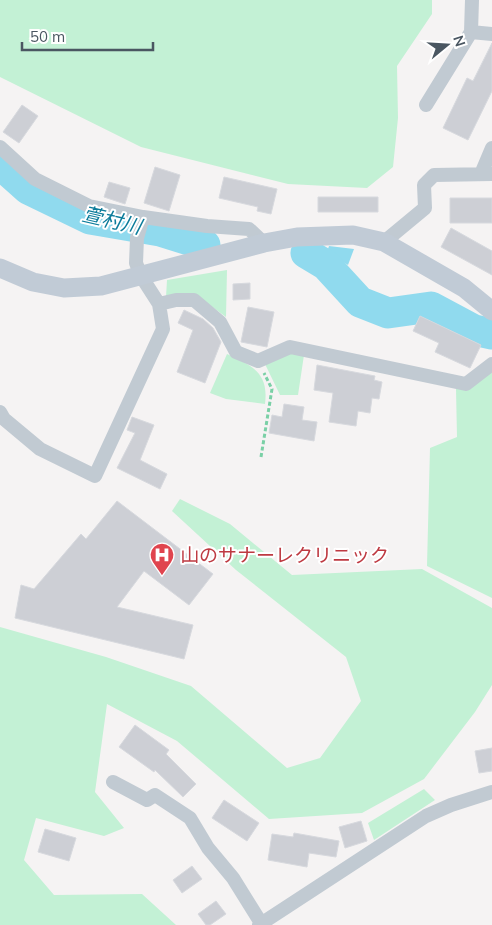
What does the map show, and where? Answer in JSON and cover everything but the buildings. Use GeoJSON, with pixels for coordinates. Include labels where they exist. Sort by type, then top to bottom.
{"type":"FeatureCollection","features":[{"type":"Feature","properties":{"kind":"street"},"geometry":{"type":"LineString","coordinates":[[426,104],[471,32],[472,0]]}},
{"type":"Feature","properties":{"kind":"street"},"geometry":{"type":"LineString","coordinates":[[471,32],[492,34]]}},
{"type":"Feature","properties":{"kind":"street"},"geometry":{"type":"LineString","coordinates":[[0,147],[35,179],[89,206],[143,217],[207,226],[249,229],[264,243]]}},
{"type":"Feature","properties":{"kind":"street"},"geometry":{"type":"LineString","coordinates":[[384,242],[425,208],[424,185],[434,175],[487,174],[492,148]]}},
{"type":"Feature","properties":{"kind":"street"},"geometry":{"type":"LineString","coordinates":[[0,412],[4,418],[40,449],[95,476],[163,329],[159,304],[141,276],[136,263],[136,238],[143,217]]}},
{"type":"Feature","properties":{"kind":"street"},"geometry":{"type":"LineString","coordinates":[[0,268],[33,282],[64,288],[101,286],[264,243],[296,237],[353,235],[384,242],[464,288],[492,310]]}},
{"type":"Feature","properties":{"kind":"street"},"geometry":{"type":"LineString","coordinates":[[159,304],[176,300],[194,300],[220,322],[236,352],[258,361],[290,347],[466,384],[492,364]]}},
{"type":"Feature","properties":{"kind":"street"},"geometry":{"type":"LineString","coordinates":[[113,782],[147,800],[155,795],[190,818],[208,848],[233,878],[260,924],[426,816],[451,805],[492,792]]}},
{"type":"Feature","properties":{"kind":"path"},"geometry":{"type":"LineString","coordinates":[[258,361],[272,389],[261,457]]}},
{"type":"Feature","properties":{"kind":"green space"},"geometry":{"type":"Polygon","coordinates":[[[0,0],[432,0],[432,14],[397,66],[398,118],[393,167],[367,188],[288,184],[141,147],[0,77],[0,0]]]}},
{"type":"Feature","properties":{"kind":"green space"},"geometry":{"type":"Polygon","coordinates":[[[227,270],[226,317],[196,295],[166,297],[167,280],[227,270]]]}},
{"type":"Feature","properties":{"kind":"green space"},"geometry":{"type":"Polygon","coordinates":[[[287,353],[304,355],[298,395],[280,395],[265,364],[287,353]]]}},
{"type":"Feature","properties":{"kind":"green space"},"geometry":{"type":"Polygon","coordinates":[[[227,354],[244,362],[261,377],[266,393],[265,404],[226,399],[210,393],[227,354]]]}},
{"type":"Feature","properties":{"kind":"green space"},"geometry":{"type":"Polygon","coordinates":[[[492,369],[492,598],[427,566],[430,448],[457,437],[456,389],[466,389],[492,369]]]}},
{"type":"Feature","properties":{"kind":"green space"},"geometry":{"type":"Polygon","coordinates":[[[180,499],[230,524],[292,575],[422,569],[492,608],[492,685],[475,712],[424,779],[362,813],[269,819],[177,741],[107,704],[95,792],[124,828],[104,836],[36,818],[24,860],[54,895],[142,894],[176,925],[0,925],[0,627],[106,657],[191,686],[287,768],[320,758],[361,701],[346,657],[236,570],[172,511],[180,499]]]}},
{"type":"Feature","properties":{"kind":"green space"},"geometry":{"type":"Polygon","coordinates":[[[424,789],[435,800],[374,840],[368,823],[424,789]]]}},
{"type":"Feature","properties":{"kind":"water"},"geometry":{"type":"Polygon","coordinates":[[[329,246],[354,249],[348,265],[327,252],[329,246]]]}},
{"type":"Feature","properties":{"kind":"waterway","name":"萱村川"},"geometry":{"type":"LineString","coordinates":[[0,164],[28,189],[90,219],[160,231],[205,245]]}},
{"type":"Feature","properties":{"kind":"waterway","name":"萱村川"},"geometry":{"type":"LineString","coordinates":[[306,253],[326,265],[360,302],[388,313],[431,307],[474,330],[492,334]]}},
{"type":"Feature","properties":{"kind":"place","name":"山のサナーレクリニック"},"geometry":{"type":"Point","coordinates":[162,576]}}]}
